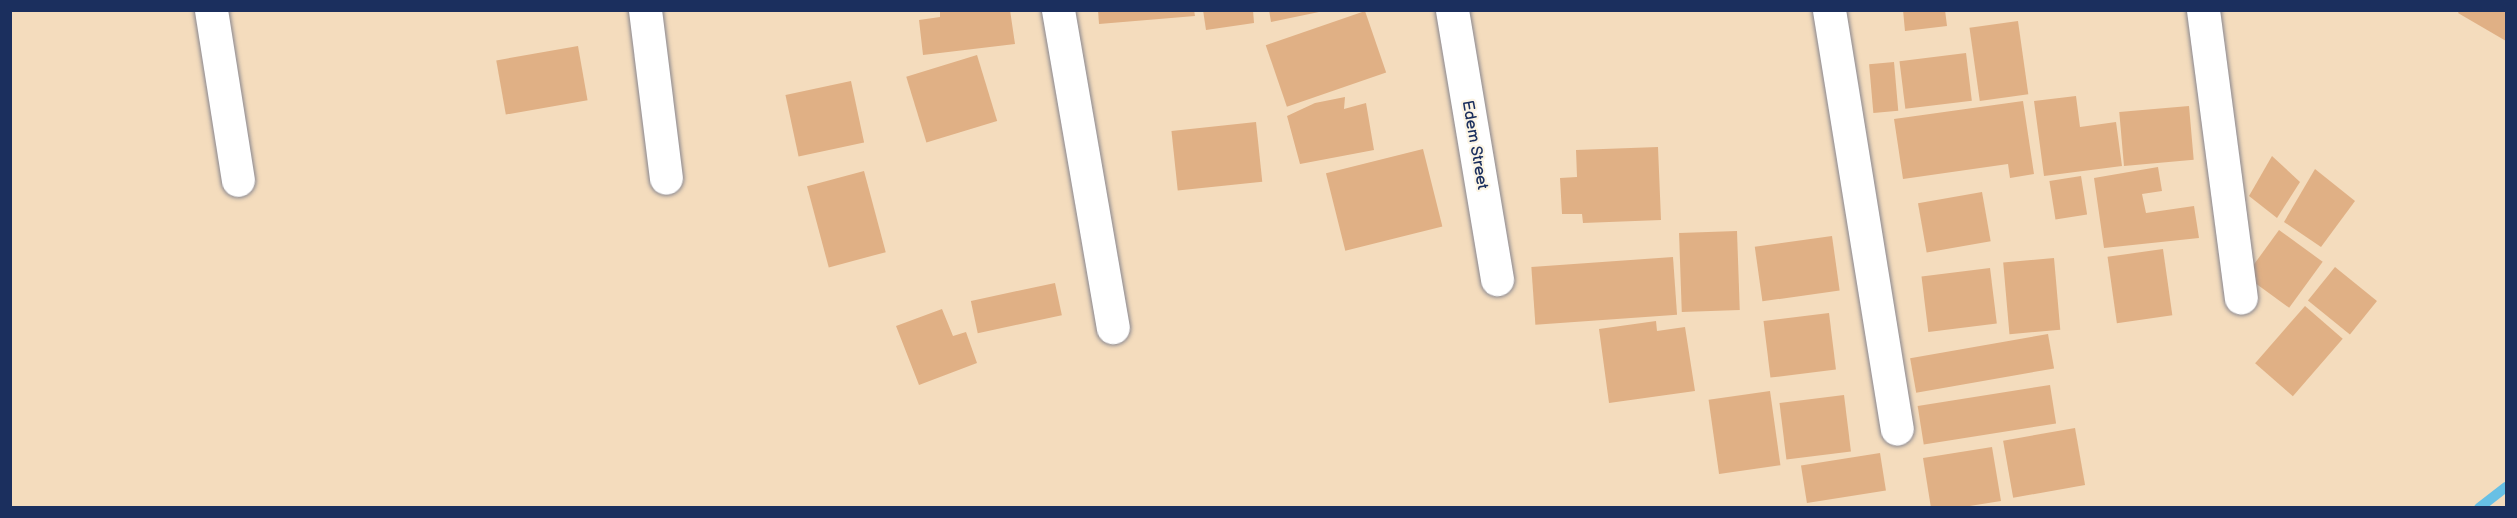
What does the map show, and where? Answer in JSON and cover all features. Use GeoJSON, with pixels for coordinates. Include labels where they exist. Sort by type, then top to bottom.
{"type":"FeatureCollection","features":[{"type":"Feature","properties":{"kind":"street"},"geometry":{"type":"LineString","coordinates":[[211,10],[238,180]]}},
{"type":"Feature","properties":{"kind":"street"},"geometry":{"type":"LineString","coordinates":[[645,10],[666,178]]}},
{"type":"Feature","properties":{"kind":"street"},"geometry":{"type":"LineString","coordinates":[[1058,10],[1113,327]]}},
{"type":"Feature","properties":{"kind":"street","name":"Edem Street"},"geometry":{"type":"LineString","coordinates":[[1452,10],[1497,279]]}},
{"type":"Feature","properties":{"kind":"street"},"geometry":{"type":"LineString","coordinates":[[1829,10],[1897,429]]}},
{"type":"Feature","properties":{"kind":"street"},"geometry":{"type":"LineString","coordinates":[[2203,10],[2241,298]]}},
{"type":"Feature","properties":{"kind":"building"},"geometry":{"type":"Polygon","coordinates":[[[940,10],[1010,10],[1015,44],[923,55],[919,20],[940,17],[940,10]]]}},
{"type":"Feature","properties":{"kind":"building"},"geometry":{"type":"Polygon","coordinates":[[[1098,10],[1194,10],[1195,16],[1099,24],[1098,10]]]}},
{"type":"Feature","properties":{"kind":"building"},"geometry":{"type":"Polygon","coordinates":[[[1203,10],[1253,10],[1254,23],[1206,30],[1203,10]]]}},
{"type":"Feature","properties":{"kind":"building"},"geometry":{"type":"Polygon","coordinates":[[[1269,10],[1319,10],[1319,12],[1271,22],[1269,10]]]}},
{"type":"Feature","properties":{"kind":"building"},"geometry":{"type":"Polygon","coordinates":[[[1903,10],[1945,10],[1947,26],[1905,31],[1903,10]]]}},
{"type":"Feature","properties":{"kind":"building"},"geometry":{"type":"Polygon","coordinates":[[[2460,10],[2506,10],[2506,41],[2458,13],[2460,10]]]}},
{"type":"Feature","properties":{"kind":"building"},"geometry":{"type":"Polygon","coordinates":[[[1365,11],[1386,72],[1287,107],[1266,45],[1365,11]]]}},
{"type":"Feature","properties":{"kind":"building"},"geometry":{"type":"Polygon","coordinates":[[[2018,21],[2028,94],[1980,101],[1969,28],[2018,21]]]}},
{"type":"Feature","properties":{"kind":"building"},"geometry":{"type":"Polygon","coordinates":[[[578,46],[588,100],[506,115],[496,60],[578,46]]]}},
{"type":"Feature","properties":{"kind":"building"},"geometry":{"type":"Polygon","coordinates":[[[1966,53],[1972,101],[1905,109],[1899,61],[1966,53]]]}},
{"type":"Feature","properties":{"kind":"building"},"geometry":{"type":"Polygon","coordinates":[[[977,55],[997,121],[926,143],[906,77],[977,55]]]}},
{"type":"Feature","properties":{"kind":"building"},"geometry":{"type":"Polygon","coordinates":[[[1894,62],[1898,111],[1873,113],[1869,64],[1894,62]]]}},
{"type":"Feature","properties":{"kind":"building"},"geometry":{"type":"Polygon","coordinates":[[[851,81],[864,143],[799,157],[785,95],[851,81]]]}},
{"type":"Feature","properties":{"kind":"building"},"geometry":{"type":"Polygon","coordinates":[[[2076,96],[2080,127],[2116,122],[2122,166],[2044,176],[2034,101],[2076,96]]]}},
{"type":"Feature","properties":{"kind":"building"},"geometry":{"type":"Polygon","coordinates":[[[1345,97],[1344,109],[1366,103],[1374,150],[1300,164],[1287,116],[1315,103],[1345,97]]]}},
{"type":"Feature","properties":{"kind":"building"},"geometry":{"type":"Polygon","coordinates":[[[2023,101],[2034,174],[2010,178],[2008,164],[1903,179],[1894,119],[2023,101]]]}},
{"type":"Feature","properties":{"kind":"building"},"geometry":{"type":"Polygon","coordinates":[[[2189,106],[2194,160],[2124,166],[2119,112],[2189,106]]]}},
{"type":"Feature","properties":{"kind":"building"},"geometry":{"type":"Polygon","coordinates":[[[1256,122],[1262,182],[1178,191],[1171,131],[1256,122]]]}},
{"type":"Feature","properties":{"kind":"building"},"geometry":{"type":"Polygon","coordinates":[[[1658,147],[1661,220],[1583,223],[1582,214],[1562,214],[1560,178],[1577,177],[1576,150],[1658,147]]]}},
{"type":"Feature","properties":{"kind":"building"},"geometry":{"type":"Polygon","coordinates":[[[1423,149],[1442,227],[1345,251],[1326,173],[1423,149]]]}},
{"type":"Feature","properties":{"kind":"building"},"geometry":{"type":"Polygon","coordinates":[[[2272,156],[2300,182],[2277,218],[2249,196],[2272,156]]]}},
{"type":"Feature","properties":{"kind":"building"},"geometry":{"type":"Polygon","coordinates":[[[2158,167],[2162,191],[2142,194],[2146,213],[2194,206],[2199,238],[2104,248],[2094,178],[2158,167]]]}},
{"type":"Feature","properties":{"kind":"building"},"geometry":{"type":"Polygon","coordinates":[[[2315,169],[2355,201],[2321,247],[2284,222],[2315,169]]]}},
{"type":"Feature","properties":{"kind":"building"},"geometry":{"type":"Polygon","coordinates":[[[864,171],[886,252],[829,267],[807,186],[864,171]]]}},
{"type":"Feature","properties":{"kind":"building"},"geometry":{"type":"Polygon","coordinates":[[[2081,176],[2087,215],[2055,220],[2049,181],[2081,176]]]}},
{"type":"Feature","properties":{"kind":"building"},"geometry":{"type":"Polygon","coordinates":[[[1982,192],[1991,241],[1927,253],[1918,203],[1982,192]]]}},
{"type":"Feature","properties":{"kind":"building"},"geometry":{"type":"Polygon","coordinates":[[[2279,230],[2323,262],[2289,308],[2245,276],[2279,230]]]}},
{"type":"Feature","properties":{"kind":"building"},"geometry":{"type":"Polygon","coordinates":[[[1737,231],[1740,310],[1682,312],[1679,233],[1737,231]]]}},
{"type":"Feature","properties":{"kind":"building"},"geometry":{"type":"Polygon","coordinates":[[[1832,236],[1840,290],[1762,301],[1755,247],[1832,236]]]}},
{"type":"Feature","properties":{"kind":"building"},"geometry":{"type":"Polygon","coordinates":[[[2163,249],[2172,315],[2117,323],[2108,257],[2163,249]]]}},
{"type":"Feature","properties":{"kind":"building"},"geometry":{"type":"Polygon","coordinates":[[[1673,257],[1677,315],[1535,325],[1531,267],[1673,257]]]}},
{"type":"Feature","properties":{"kind":"building"},"geometry":{"type":"Polygon","coordinates":[[[2054,258],[2060,330],[2009,334],[2003,262],[2054,258]]]}},
{"type":"Feature","properties":{"kind":"building"},"geometry":{"type":"Polygon","coordinates":[[[2335,267],[2377,301],[2350,334],[2308,300],[2335,267]]]}},
{"type":"Feature","properties":{"kind":"building"},"geometry":{"type":"Polygon","coordinates":[[[1990,268],[1997,324],[1928,332],[1922,276],[1990,268]]]}},
{"type":"Feature","properties":{"kind":"building"},"geometry":{"type":"Polygon","coordinates":[[[1055,283],[1062,315],[978,333],[971,301],[1055,283]]]}},
{"type":"Feature","properties":{"kind":"building"},"geometry":{"type":"Polygon","coordinates":[[[2305,306],[2343,339],[2293,396],[2255,363],[2305,306]]]}},
{"type":"Feature","properties":{"kind":"building"},"geometry":{"type":"Polygon","coordinates":[[[942,309],[953,336],[966,332],[977,363],[919,385],[896,326],[942,309]]]}},
{"type":"Feature","properties":{"kind":"building"},"geometry":{"type":"Polygon","coordinates":[[[1829,313],[1836,370],[1770,378],[1763,321],[1829,313]]]}},
{"type":"Feature","properties":{"kind":"building"},"geometry":{"type":"Polygon","coordinates":[[[1656,321],[1657,331],[1685,327],[1695,391],[1609,403],[1599,329],[1656,321]]]}},
{"type":"Feature","properties":{"kind":"building"},"geometry":{"type":"Polygon","coordinates":[[[2048,334],[2054,368],[1916,393],[1910,358],[2048,334]]]}},
{"type":"Feature","properties":{"kind":"building"},"geometry":{"type":"Polygon","coordinates":[[[2050,385],[2056,424],[1924,444],[1918,406],[2050,385]]]}},
{"type":"Feature","properties":{"kind":"building"},"geometry":{"type":"Polygon","coordinates":[[[1770,391],[1780,465],[1719,474],[1709,400],[1770,391]]]}},
{"type":"Feature","properties":{"kind":"building"},"geometry":{"type":"Polygon","coordinates":[[[1844,395],[1851,452],[1786,459],[1779,403],[1844,395]]]}},
{"type":"Feature","properties":{"kind":"building"},"geometry":{"type":"Polygon","coordinates":[[[2075,428],[2085,485],[2013,498],[2003,441],[2075,428]]]}},
{"type":"Feature","properties":{"kind":"building"},"geometry":{"type":"Polygon","coordinates":[[[1992,447],[2001,501],[1957,508],[1931,508],[1923,458],[1992,447]]]}},
{"type":"Feature","properties":{"kind":"building"},"geometry":{"type":"Polygon","coordinates":[[[1880,453],[1886,491],[1807,503],[1801,466],[1880,453]]]}},
{"type":"Feature","properties":{"kind":"waterway"},"geometry":{"type":"LineString","coordinates":[[2479,508],[2506,487]]}}]}
